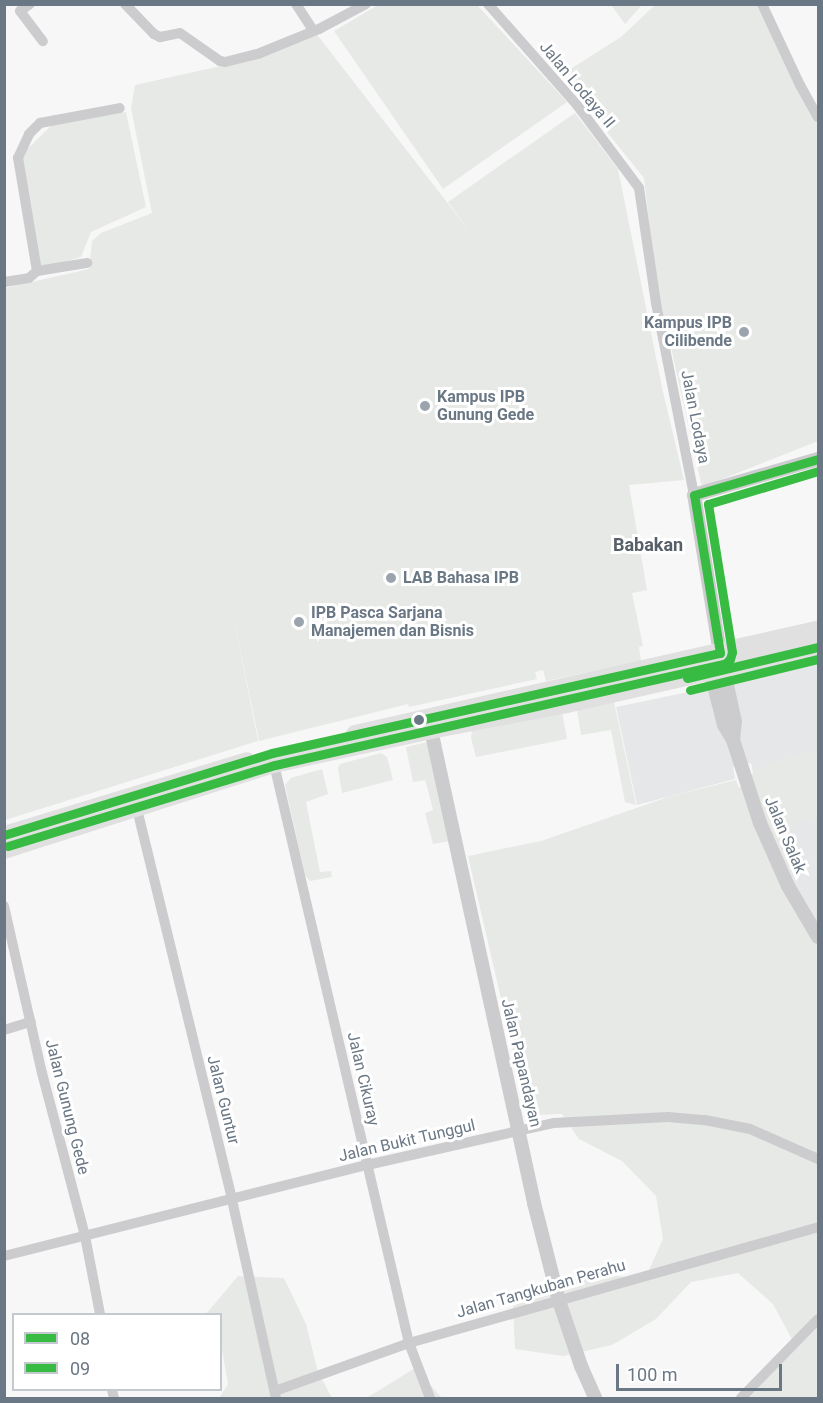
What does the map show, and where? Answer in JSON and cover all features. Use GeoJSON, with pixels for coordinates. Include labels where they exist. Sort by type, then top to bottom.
{"type":"FeatureCollection","features":[{"type":"Feature","properties":{"kind":"highway"},"geometry":{"type":"LineString","coordinates":[[4,850],[137,808],[273,758],[431,730],[715,663],[819,630]]}},
{"type":"Feature","properties":{"kind":"highway"},"geometry":{"type":"LineString","coordinates":[[4,835],[273,758],[715,663],[819,647]]}},
{"type":"Feature","properties":{"kind":"street"},"geometry":{"type":"LineString","coordinates":[[30,4],[20,11],[43,41]]}},
{"type":"Feature","properties":{"kind":"street"},"geometry":{"type":"LineString","coordinates":[[125,4],[159,37],[180,33],[220,61],[225,62],[260,53],[366,4]]}},
{"type":"Feature","properties":{"kind":"street"},"geometry":{"type":"LineString","coordinates":[[296,4],[314,30]]}},
{"type":"Feature","properties":{"kind":"street","name":"Jalan Lodaya II"},"geometry":{"type":"LineString","coordinates":[[488,4],[577,105],[639,188]]}},
{"type":"Feature","properties":{"kind":"street"},"geometry":{"type":"LineString","coordinates":[[762,4],[800,85],[819,117]]}},
{"type":"Feature","properties":{"kind":"street"},"geometry":{"type":"LineString","coordinates":[[37,271],[18,154],[28,134],[40,123],[120,108]]}},
{"type":"Feature","properties":{"kind":"street","name":"Jalan Lodaya"},"geometry":{"type":"LineString","coordinates":[[639,188],[656,303],[694,495],[715,663]]}},
{"type":"Feature","properties":{"kind":"street"},"geometry":{"type":"LineString","coordinates":[[4,282],[29,278],[37,271],[87,263]]}},
{"type":"Feature","properties":{"kind":"street"},"geometry":{"type":"LineString","coordinates":[[694,495],[819,459]]}},
{"type":"Feature","properties":{"kind":"street","name":"Jalan Salak"},"geometry":{"type":"LineString","coordinates":[[715,663],[735,722],[733,740],[760,823],[788,886],[819,937]]}},
{"type":"Feature","properties":{"kind":"street","name":"Jalan Papandayan"},"geometry":{"type":"LineString","coordinates":[[431,730],[520,1130],[534,1203],[559,1301],[581,1366],[595,1398]]}},
{"type":"Feature","properties":{"kind":"street","name":"Jalan Cikuray"},"geometry":{"type":"LineString","coordinates":[[273,758],[409,1343],[430,1398]]}},
{"type":"Feature","properties":{"kind":"street","name":"Jalan Guntur"},"geometry":{"type":"LineString","coordinates":[[137,808],[232,1200],[275,1395]]}},
{"type":"Feature","properties":{"kind":"street","name":"Jalan Gunung Gede"},"geometry":{"type":"LineString","coordinates":[[4,906],[85,1236],[100,1313]]}},
{"type":"Feature","properties":{"kind":"street"},"geometry":{"type":"LineString","coordinates":[[4,1030],[31,1022]]}},
{"type":"Feature","properties":{"kind":"street","name":"Jalan Bukit Tunggul"},"geometry":{"type":"LineString","coordinates":[[4,1256],[367,1165],[554,1123],[603,1118],[669,1117],[705,1120],[750,1129],[819,1159]]}},
{"type":"Feature","properties":{"kind":"street","name":"Jalan Tangkuban Perahu"},"geometry":{"type":"LineString","coordinates":[[275,1395],[409,1343],[819,1227]]}},
{"type":"Feature","properties":{"kind":"street"},"geometry":{"type":"LineString","coordinates":[[741,1398],[819,1319]]}},
{"type":"Feature","properties":{"kind":"shaded area"},"geometry":{"type":"Polygon","coordinates":[[[378,5],[477,5],[567,102],[443,189],[334,31],[378,5]]]}},
{"type":"Feature","properties":{"kind":"shaded area"},"geometry":{"type":"Polygon","coordinates":[[[611,5],[642,5],[625,24],[611,5]]]}},
{"type":"Feature","properties":{"kind":"shaded area","name":"Kampus IPB Cilibende"},"geometry":{"type":"Polygon","coordinates":[[[655,5],[760,5],[798,90],[818,126],[818,441],[702,487],[656,280],[644,178],[561,75],[621,37],[655,5]]]}},
{"type":"Feature","properties":{"kind":"shaded area","name":"Kampus IPB Gunung Gede"},"geometry":{"type":"Polygon","coordinates":[[[315,32],[470,232],[448,202],[575,113],[618,169],[663,392],[684,480],[629,485],[647,590],[632,593],[643,646],[639,647],[641,661],[546,681],[543,670],[535,672],[537,679],[409,707],[408,704],[259,741],[232,610],[258,741],[5,820],[5,288],[89,269],[92,241],[101,233],[152,213],[131,108],[135,85],[253,59],[315,32]]]}},
{"type":"Feature","properties":{"kind":"shaded area"},"geometry":{"type":"Polygon","coordinates":[[[126,112],[146,207],[91,232],[81,257],[40,269],[18,158],[53,124],[126,112]]]}},
{"type":"Feature","properties":{"kind":"shaded area"},"geometry":{"type":"Polygon","coordinates":[[[818,655],[818,933],[769,849],[751,763],[733,767],[735,779],[637,805],[616,707],[722,685],[818,655]]]}},
{"type":"Feature","properties":{"kind":"shaded area"},"geometry":{"type":"Polygon","coordinates":[[[614,702],[636,805],[625,802],[611,730],[581,735],[577,710],[614,702]]]}},
{"type":"Feature","properties":{"kind":"shaded area"},"geometry":{"type":"Polygon","coordinates":[[[562,712],[567,739],[476,757],[471,738],[472,731],[562,712]]]}},
{"type":"Feature","properties":{"kind":"shaded area"},"geometry":{"type":"Polygon","coordinates":[[[428,742],[450,841],[433,844],[425,813],[433,810],[428,790],[425,780],[413,782],[406,747],[428,742]]]}},
{"type":"Feature","properties":{"kind":"shaded area"},"geometry":{"type":"Polygon","coordinates":[[[381,753],[387,757],[393,780],[342,793],[338,768],[340,764],[381,753]]]}},
{"type":"Feature","properties":{"kind":"shaded area"},"geometry":{"type":"Polygon","coordinates":[[[802,753],[818,753],[818,816],[791,822],[787,873],[818,933],[818,1398],[738,1398],[795,1345],[773,1304],[738,1273],[691,1282],[656,1319],[612,1345],[563,1356],[515,1349],[513,1306],[552,1285],[594,1271],[644,1281],[663,1239],[656,1196],[622,1161],[579,1139],[562,1114],[528,1115],[468,856],[541,841],[671,796],[736,780],[739,788],[758,768],[802,753]]]}},
{"type":"Feature","properties":{"kind":"shaded area"},"geometry":{"type":"Polygon","coordinates":[[[322,769],[328,794],[306,802],[320,872],[331,871],[332,877],[310,881],[305,875],[285,785],[291,778],[322,769]]]}},
{"type":"Feature","properties":{"kind":"shaded area"},"geometry":{"type":"Polygon","coordinates":[[[238,1276],[284,1278],[306,1324],[318,1372],[332,1398],[219,1398],[228,1384],[222,1350],[222,1313],[207,1313],[238,1276]]]}},
{"type":"Feature","properties":{"kind":"shaded area"},"geometry":{"type":"Polygon","coordinates":[[[415,1368],[442,1398],[366,1398],[378,1391],[415,1368]]]}},
{"type":"Feature","properties":{"kind":"transit line","name":"08"},"geometry":{"type":"LineString","coordinates":[[4,835],[272,753],[720,653],[694,495],[818,459]]}},
{"type":"Feature","properties":{"kind":"transit line","name":"09"},"geometry":{"type":"LineString","coordinates":[[8,846],[275,765],[725,664],[732,652],[708,504],[818,471]]}},
{"type":"Feature","properties":{"kind":"transit line","name":"08"},"geometry":{"type":"LineString","coordinates":[[687,678],[818,647]]}},
{"type":"Feature","properties":{"kind":"transit line","name":"09"},"geometry":{"type":"LineString","coordinates":[[690,690],[818,659]]}},
{"type":"Feature","properties":{"kind":"place","name":"Kampus IPB Cilibende"},"geometry":{"type":"Point","coordinates":[744,332]}},
{"type":"Feature","properties":{"kind":"place","name":"Kampus IPB Gunung Gede"},"geometry":{"type":"Point","coordinates":[425,406]}},
{"type":"Feature","properties":{"kind":"place","name":"LAB Bahasa IPB"},"geometry":{"type":"Point","coordinates":[391,578]}},
{"type":"Feature","properties":{"kind":"place","name":"IPB Pasca Sarjana Manajemen dan Bisnis"},"geometry":{"type":"Point","coordinates":[299,622]}},
{"type":"Feature","properties":{"kind":"district","name":"Babakan"},"geometry":{"type":"Point","coordinates":[648,545]}}]}
